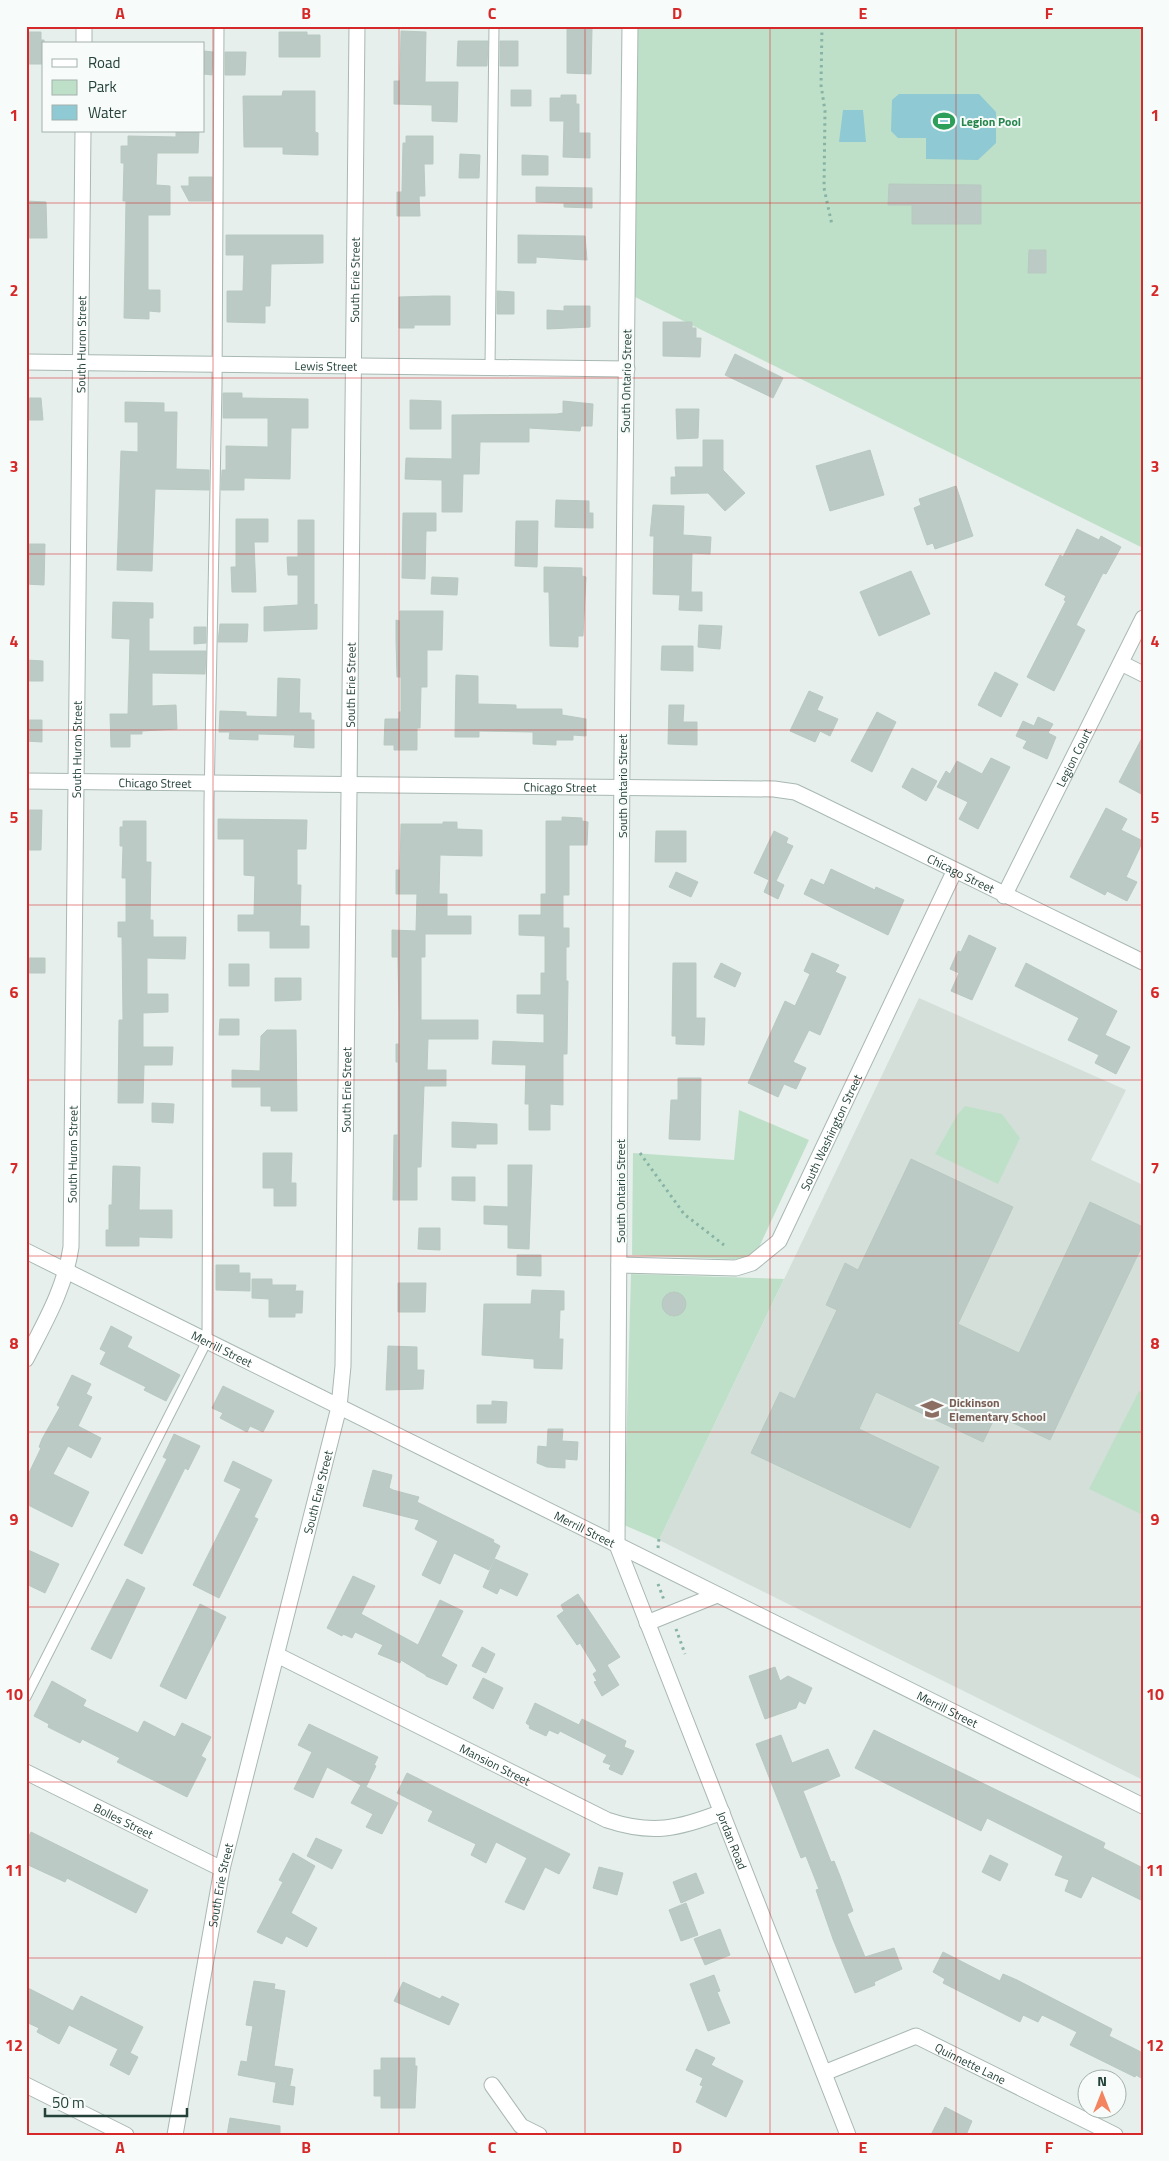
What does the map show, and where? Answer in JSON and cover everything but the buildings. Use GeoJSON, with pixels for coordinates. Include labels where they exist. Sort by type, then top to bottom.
{"type":"FeatureCollection","features":[{"type":"Feature","properties":{"kind":"street"},"geometry":{"type":"LineString","coordinates":[[84,26],[84,42]]}},
{"type":"Feature","properties":{"kind":"street","name":"South Erie Street"},"geometry":{"type":"LineString","coordinates":[[175,2135],[222,1869],[339,1407],[343,1366],[357,26]]}},
{"type":"Feature","properties":{"kind":"street","name":"South Ontario Street"},"geometry":{"type":"LineString","coordinates":[[618,1545],[622,787],[630,26]]}},
{"type":"Feature","properties":{"kind":"street","name":"South Huron Street"},"geometry":{"type":"LineString","coordinates":[[26,1359],[68,1272],[71,1247],[83,132]]}},
{"type":"Feature","properties":{"kind":"street","name":"Lewis Street"},"geometry":{"type":"LineString","coordinates":[[26,362],[626,369]]}},
{"type":"Feature","properties":{"kind":"street","name":"Legion Court"},"geometry":{"type":"LineString","coordinates":[[1004,896],[1143,618]]}},
{"type":"Feature","properties":{"kind":"street"},"geometry":{"type":"LineString","coordinates":[[1121,663],[1143,674]]}},
{"type":"Feature","properties":{"kind":"street","name":"Chicago Street"},"geometry":{"type":"LineString","coordinates":[[26,781],[774,788],[795,792],[954,872],[1143,962]]}},
{"type":"Feature","properties":{"kind":"street","name":"South Washington Street"},"geometry":{"type":"LineString","coordinates":[[619,1265],[736,1268],[752,1263],[779,1241],[954,872]]}},
{"type":"Feature","properties":{"kind":"street","name":"Merrill Street"},"geometry":{"type":"LineString","coordinates":[[26,1251],[1143,1806]]}},
{"type":"Feature","properties":{"kind":"street","name":"Jordan Road"},"geometry":{"type":"LineString","coordinates":[[618,1545],[848,2135]]}},
{"type":"Feature","properties":{"kind":"street"},"geometry":{"type":"LineString","coordinates":[[647,1623],[717,1595]]}},
{"type":"Feature","properties":{"kind":"street","name":"Mansion Street"},"geometry":{"type":"LineString","coordinates":[[277,1655],[607,1820],[629,1827],[668,1829],[693,1824],[722,1812]]}},
{"type":"Feature","properties":{"kind":"street","name":"Bolles Street"},"geometry":{"type":"LineString","coordinates":[[26,1772],[222,1869]]}},
{"type":"Feature","properties":{"kind":"street","name":"Quinnette Lane"},"geometry":{"type":"LineString","coordinates":[[824,2073],[916,2036],[1115,2135]]}},
{"type":"Feature","properties":{"kind":"street"},"geometry":{"type":"LineString","coordinates":[[26,2085],[126,2135]]}},
{"type":"Feature","properties":{"kind":"street"},"geometry":{"type":"LineString","coordinates":[[492,2085],[521,2126],[539,2135]]}},
{"type":"Feature","properties":{"kind":"lane"},"geometry":{"type":"LineString","coordinates":[[26,1697],[206,1341],[209,782],[217,365],[219,26]]}},
{"type":"Feature","properties":{"kind":"lane"},"geometry":{"type":"LineString","coordinates":[[490,367],[494,26]]}},
{"type":"Feature","properties":{"kind":"path"},"geometry":{"type":"LineString","coordinates":[[822,26],[822,85],[825,111],[824,188],[832,225]]}},
{"type":"Feature","properties":{"kind":"path"},"geometry":{"type":"LineString","coordinates":[[640,1154],[684,1214],[724,1245]]}},
{"type":"Feature","properties":{"kind":"shaded area","name":"Dickinson Elementary School"},"geometry":{"type":"Polygon","coordinates":[[[919,998],[1126,1090],[1091,1160],[1143,1185],[1143,1780],[659,1540],[919,998]]]}},
{"type":"Feature","properties":{"kind":"green space"},"geometry":{"type":"Polygon","coordinates":[[[630,26],[1143,26],[1143,548],[627,293],[630,26]]]}},
{"type":"Feature","properties":{"kind":"green space"},"geometry":{"type":"Polygon","coordinates":[[[965,1106],[1002,1114],[1020,1138],[998,1184],[935,1154],[957,1115],[965,1106]]]}},
{"type":"Feature","properties":{"kind":"green space"},"geometry":{"type":"Polygon","coordinates":[[[739,1110],[809,1140],[753,1260],[632,1255],[633,1153],[734,1160],[739,1110]]]}},
{"type":"Feature","properties":{"kind":"green space"},"geometry":{"type":"Polygon","coordinates":[[[631,1274],[784,1279],[659,1540],[624,1525],[631,1274]]]}},
{"type":"Feature","properties":{"kind":"green space"},"geometry":{"type":"Polygon","coordinates":[[[1139,1391],[1143,1393],[1143,1515],[1089,1489],[1139,1391]]]}},
{"type":"Feature","properties":{"kind":"water","name":"Legion Pool"},"geometry":{"type":"Polygon","coordinates":[[[899,94],[979,94],[996,112],[996,143],[978,160],[926,159],[926,138],[898,138],[891,131],[892,100],[899,94]]]}},
{"type":"Feature","properties":{"kind":"water"},"geometry":{"type":"Polygon","coordinates":[[[843,110],[863,110],[866,142],[839,142],[843,110]]]}},
{"type":"Feature","properties":{"kind":"place","name":"Legion Pool"},"geometry":{"type":"Point","coordinates":[944,121]}},
{"type":"Feature","properties":{"kind":"place","name":"Dickinson Elementary School"},"geometry":{"type":"Point","coordinates":[932,1409]}}]}
